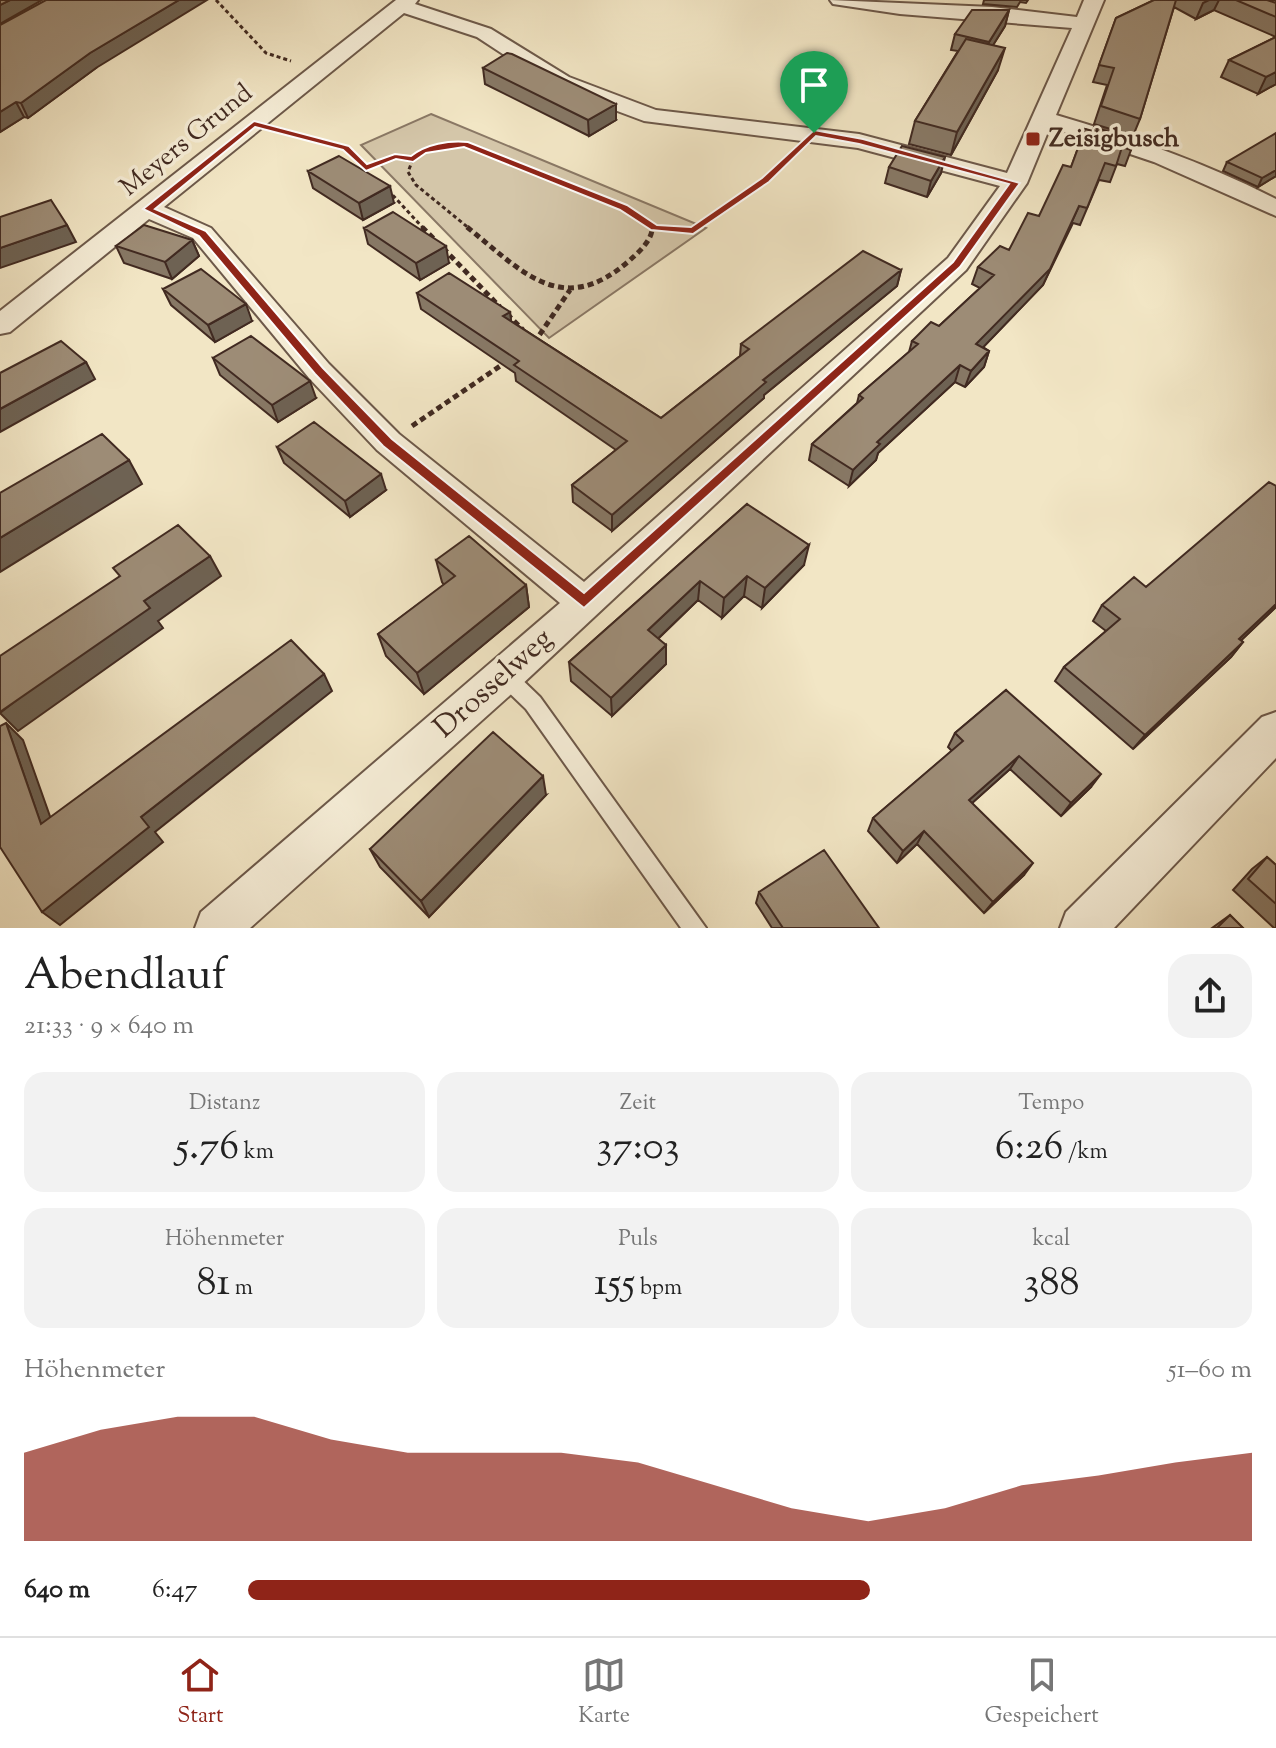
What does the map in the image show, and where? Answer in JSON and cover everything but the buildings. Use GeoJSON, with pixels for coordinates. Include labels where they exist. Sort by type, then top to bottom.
{"type":"FeatureCollection","features":[{"type":"Feature","properties":{"kind":"street"},"geometry":{"type":"LineString","coordinates":[[840,0],[889,7],[1033,14],[1083,24]]}},
{"type":"Feature","properties":{"kind":"street","name":"Drosselweg"},"geometry":{"type":"LineString","coordinates":[[217,928],[505,676],[957,264],[1015,183],[1094,0]]}},
{"type":"Feature","properties":{"kind":"street","name":"Meyers Grund"},"geometry":{"type":"LineString","coordinates":[[0,325],[404,3]]}},
{"type":"Feature","properties":{"kind":"street"},"geometry":{"type":"LineString","coordinates":[[404,3],[484,33],[561,82],[613,104],[652,116],[814,133],[859,141],[1015,183]]}},
{"type":"Feature","properties":{"kind":"street"},"geometry":{"type":"LineString","coordinates":[[1043,118],[1133,144],[1216,176],[1276,209]]}},
{"type":"Feature","properties":{"kind":"street"},"geometry":{"type":"LineString","coordinates":[[148,209],[202,233],[319,371],[388,442],[584,602]]}},
{"type":"Feature","properties":{"kind":"street"},"geometry":{"type":"LineString","coordinates":[[1082,928],[1191,821],[1276,730]]}},
{"type":"Feature","properties":{"kind":"lane"},"geometry":{"type":"LineString","coordinates":[[505,676],[533,703],[695,928]]}},
{"type":"Feature","properties":{"kind":"path"},"geometry":{"type":"LineString","coordinates":[[216,0],[266,53],[320,70]]}},
{"type":"Feature","properties":{"kind":"path"},"geometry":{"type":"LineString","coordinates":[[254,124],[346,148],[376,178]]}},
{"type":"Feature","properties":{"kind":"path"},"geometry":{"type":"LineString","coordinates":[[654,228],[644,247],[625,264],[600,279],[570,290],[534,281],[416,185],[408,172],[413,159],[422,151],[465,144],[623,208],[654,228],[693,231],[765,180],[814,133]]}},
{"type":"Feature","properties":{"kind":"path"},"geometry":{"type":"LineString","coordinates":[[366,168],[395,156],[413,159]]}},
{"type":"Feature","properties":{"kind":"path"},"geometry":{"type":"LineString","coordinates":[[387,189],[534,342]]}},
{"type":"Feature","properties":{"kind":"path"},"geometry":{"type":"LineString","coordinates":[[522,351],[534,342],[570,290]]}},
{"type":"Feature","properties":{"kind":"path"},"geometry":{"type":"LineString","coordinates":[[388,442],[510,359]]}},
{"type":"Feature","properties":{"kind":"shaded area"},"geometry":{"type":"Polygon","coordinates":[[[431,114],[706,228],[549,338],[361,145],[431,114]]]}},
{"type":"Feature","properties":{"kind":"place","name":"Zeisigbusch"},"geometry":{"type":"Point","coordinates":[1033,139]}},
{"type":"Feature","properties":{"kind":"route"},"geometry":{"type":"LineString","coordinates":[[254,124],[346,148],[366,168],[395,156],[413,159],[422,151],[465,144],[623,208],[654,228],[693,231],[765,180],[814,133],[859,141],[1015,183],[957,264],[584,602],[388,442],[319,371],[202,233],[148,209],[254,124]]}}]}
